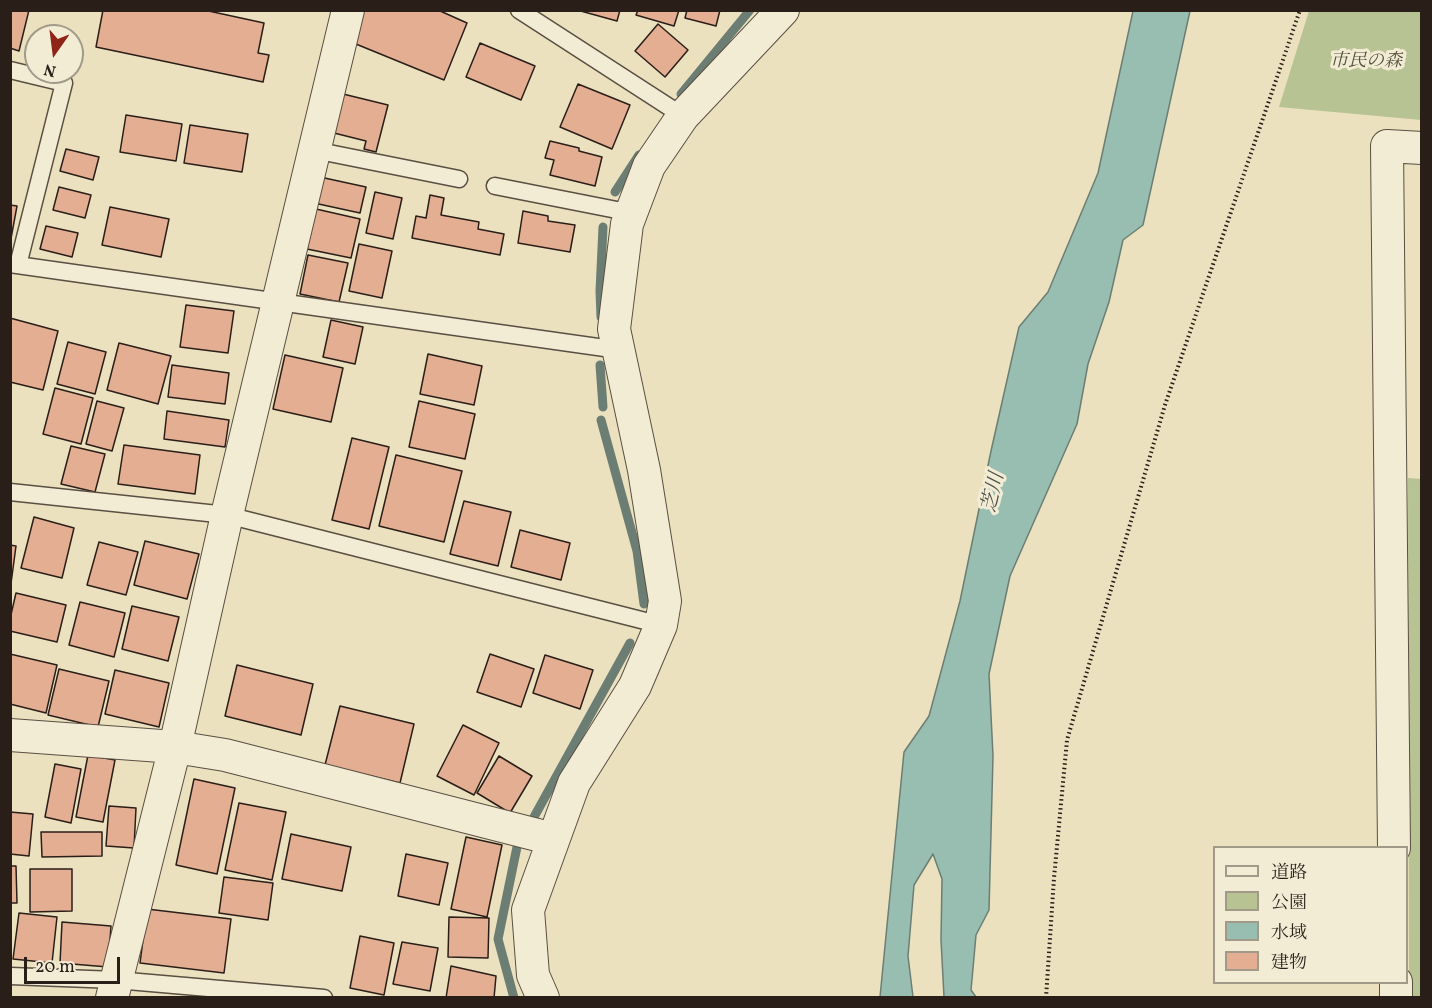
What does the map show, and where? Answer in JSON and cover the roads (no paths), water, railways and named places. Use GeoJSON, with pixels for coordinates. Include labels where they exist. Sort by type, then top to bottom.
{"type":"FeatureCollection","features":[{"type":"Feature","properties":{"kind":"street"},"geometry":{"type":"LineString","coordinates":[[114,988],[175,747],[227,515],[348,10]]}},
{"type":"Feature","properties":{"kind":"street"},"geometry":{"type":"LineString","coordinates":[[543,998],[533,975],[528,910],[574,783],[635,686],[661,624],[665,601],[644,470],[614,329],[627,225],[649,166],[683,116],[783,10]]}},
{"type":"Feature","properties":{"kind":"street"},"geometry":{"type":"LineString","coordinates":[[1394,846],[1387,146],[1422,148]]}},
{"type":"Feature","properties":{"kind":"street"},"geometry":{"type":"LineString","coordinates":[[10,735],[175,747],[225,755],[553,839]]}},
{"type":"Feature","properties":{"kind":"lane"},"geometry":{"type":"LineString","coordinates":[[519,10],[683,116]]}},
{"type":"Feature","properties":{"kind":"lane"},"geometry":{"type":"LineString","coordinates":[[10,70],[64,83],[14,265],[619,350]]}},
{"type":"Feature","properties":{"kind":"lane"},"geometry":{"type":"LineString","coordinates":[[314,150],[459,179]]}},
{"type":"Feature","properties":{"kind":"lane"},"geometry":{"type":"LineString","coordinates":[[495,186],[632,213]]}},
{"type":"Feature","properties":{"kind":"lane"},"geometry":{"type":"LineString","coordinates":[[10,492],[227,515],[661,624]]}},
{"type":"Feature","properties":{"kind":"lane"},"geometry":{"type":"LineString","coordinates":[[10,976],[114,988],[324,998]]}},
{"type":"Feature","properties":{"kind":"water","name":"芝川"},"geometry":{"type":"Polygon","coordinates":[[[1133,11],[1190,11],[1143,225],[1123,240],[1109,302],[1088,364],[1077,424],[1010,576],[989,674],[993,756],[989,910],[976,935],[971,990],[976,997],[944,997],[941,940],[942,879],[933,854],[914,885],[908,956],[913,997],[880,997],[904,752],[929,716],[960,601],[1019,327],[1048,292],[1098,173],[1133,11]]]}},
{"type":"Feature","properties":{"kind":"waterway"},"geometry":{"type":"LineString","coordinates":[[681,94],[750,10]]}},
{"type":"Feature","properties":{"kind":"waterway"},"geometry":{"type":"LineString","coordinates":[[615,192],[639,155]]}},
{"type":"Feature","properties":{"kind":"waterway"},"geometry":{"type":"LineString","coordinates":[[601,317],[603,227]]}},
{"type":"Feature","properties":{"kind":"waterway"},"geometry":{"type":"LineString","coordinates":[[600,365],[603,407]]}},
{"type":"Feature","properties":{"kind":"waterway"},"geometry":{"type":"LineString","coordinates":[[601,420],[637,551],[644,604]]}},
{"type":"Feature","properties":{"kind":"waterway"},"geometry":{"type":"LineString","coordinates":[[534,817],[630,643]]}},
{"type":"Feature","properties":{"kind":"waterway"},"geometry":{"type":"LineString","coordinates":[[514,998],[498,939],[517,847]]}},
{"type":"Feature","properties":{"kind":"park label","name":"市民の森"},"geometry":{"type":"Point","coordinates":[1366,63]}}]}
